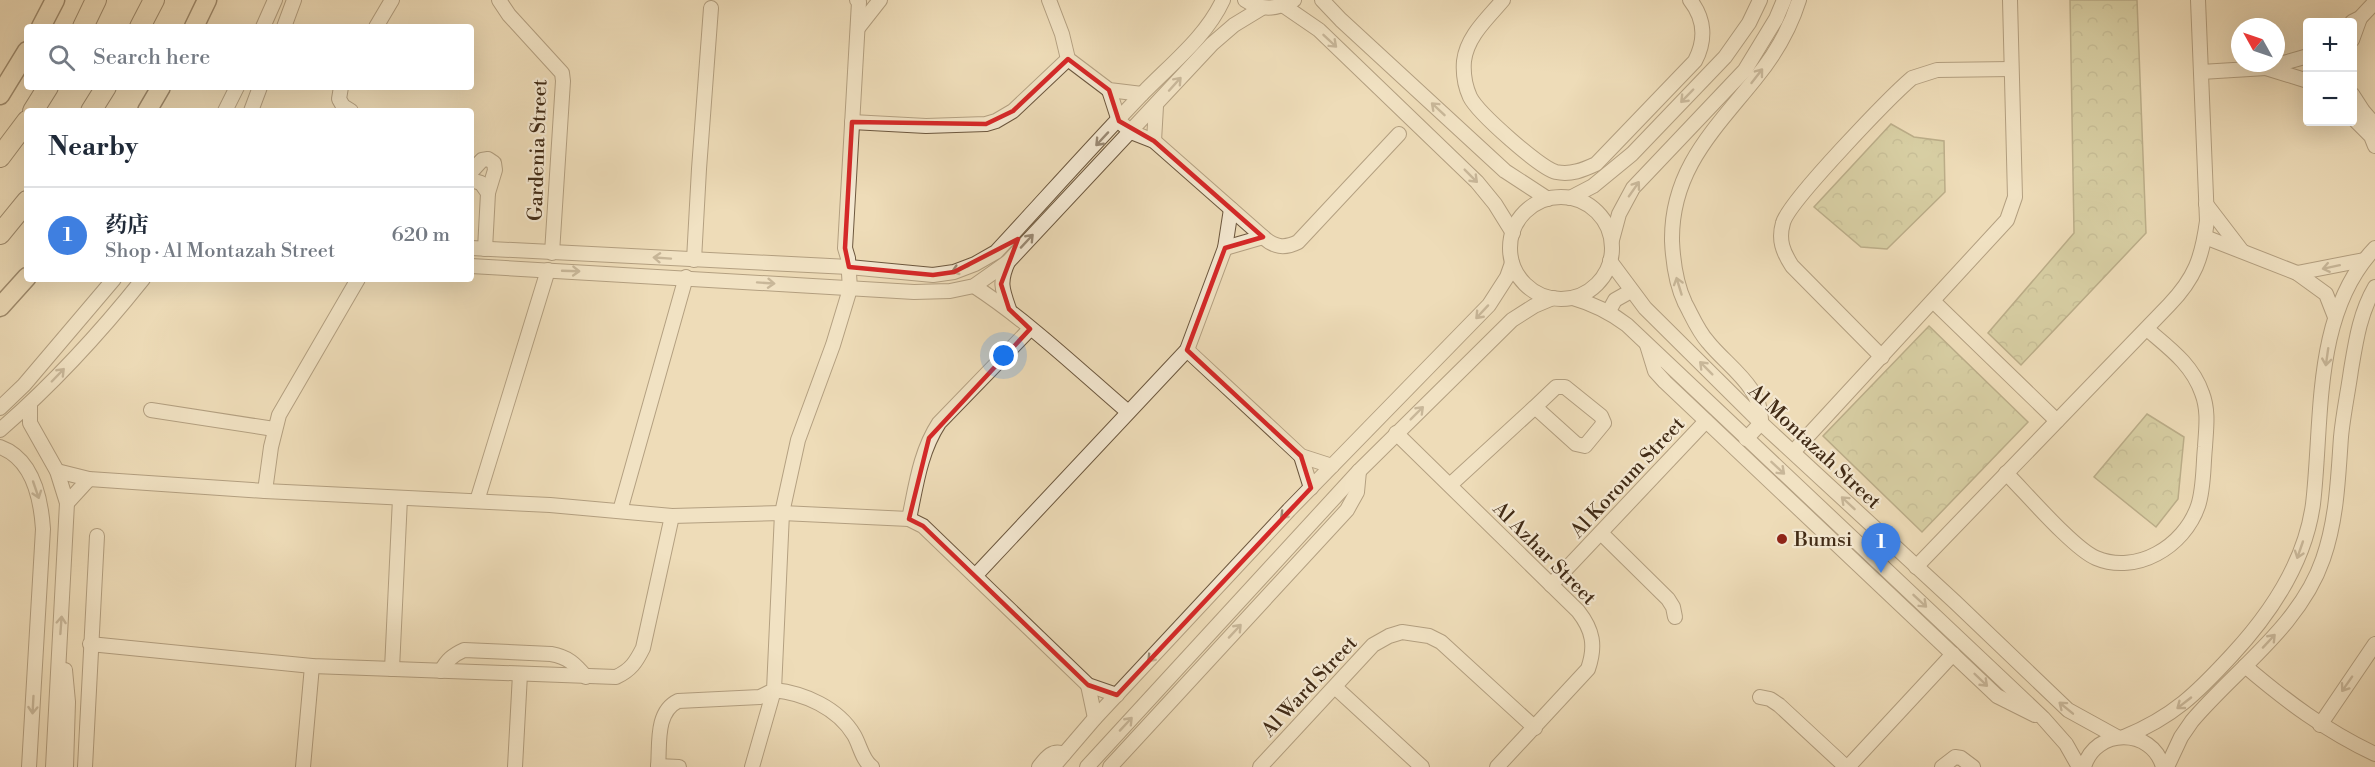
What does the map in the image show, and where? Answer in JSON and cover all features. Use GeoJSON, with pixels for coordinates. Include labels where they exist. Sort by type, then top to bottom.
{"type":"FeatureCollection","features":[{"type":"Feature","properties":{"kind":"highway"},"geometry":{"type":"LineString","coordinates":[[84,24],[96,0]]}},
{"type":"Feature","properties":{"kind":"highway"},"geometry":{"type":"LineString","coordinates":[[142,24],[154,0]]}},
{"type":"Feature","properties":{"kind":"highway"},"geometry":{"type":"LineString","coordinates":[[35,108],[46,90]]}},
{"type":"Feature","properties":{"kind":"highway"},"geometry":{"type":"LineString","coordinates":[[92,108],[104,90]]}},
{"type":"Feature","properties":{"kind":"highway"},"geometry":{"type":"LineString","coordinates":[[0,157],[24,125]]}},
{"type":"Feature","properties":{"kind":"highway"},"geometry":{"type":"LineString","coordinates":[[0,234],[24,205]]}},
{"type":"Feature","properties":{"kind":"main road"},"geometry":{"type":"LineString","coordinates":[[42,24],[55,0]]}},
{"type":"Feature","properties":{"kind":"main road"},"geometry":{"type":"LineString","coordinates":[[195,24],[207,0]]}},
{"type":"Feature","properties":{"kind":"main road"},"geometry":{"type":"LineString","coordinates":[[0,95],[24,56]]}},
{"type":"Feature","properties":{"kind":"main road"},"geometry":{"type":"LineString","coordinates":[[149,108],[159,90]]}},
{"type":"Feature","properties":{"kind":"main road"},"geometry":{"type":"LineString","coordinates":[[0,308],[24,280]]}},
{"type":"Feature","properties":{"kind":"street"},"geometry":{"type":"LineString","coordinates":[[264,24],[275,0]]}},
{"type":"Feature","properties":{"kind":"street"},"geometry":{"type":"LineString","coordinates":[[285,24],[294,0]]}},
{"type":"Feature","properties":{"kind":"street"},"geometry":{"type":"LineString","coordinates":[[378,24],[392,0]]}},
{"type":"Feature","properties":{"kind":"street","name":"Gardenia Street"},"geometry":{"type":"LineString","coordinates":[[499,0],[509,15],[562,74],[552,253]]}},
{"type":"Feature","properties":{"kind":"street"},"geometry":{"type":"LineString","coordinates":[[858,28],[880,0]]}},
{"type":"Feature","properties":{"kind":"street"},"geometry":{"type":"LineString","coordinates":[[1049,0],[1062,34],[1068,59],[1109,90],[1142,94]]}},
{"type":"Feature","properties":{"kind":"street"},"geometry":{"type":"LineString","coordinates":[[474,169],[482,160],[489,159],[494,163],[495,170],[488,192],[478,249],[849,267],[933,275],[954,272],[975,264],[996,252],[1208,26],[1223,0]]}},
{"type":"Feature","properties":{"kind":"street"},"geometry":{"type":"LineString","coordinates":[[1245,0],[1262,8]]}},
{"type":"Feature","properties":{"kind":"street"},"geometry":{"type":"LineString","coordinates":[[1322,0],[1505,171],[1548,199]]}},
{"type":"Feature","properties":{"kind":"street"},"geometry":{"type":"LineString","coordinates":[[1503,0],[1471,39],[1464,62],[1467,89],[1475,105],[1544,167],[1557,172],[1570,173],[1596,164],[1695,62],[1702,44],[1703,32],[1702,21],[1690,0]]}},
{"type":"Feature","properties":{"kind":"street"},"geometry":{"type":"LineString","coordinates":[[1570,198],[1593,186],[1613,171],[1663,122],[1738,41],[1760,0]]}},
{"type":"Feature","properties":{"kind":"street"},"geometry":{"type":"LineString","coordinates":[[1746,439],[1761,423],[1762,411],[1759,400],[1707,341],[1693,319],[1676,276],[1672,254],[1673,219],[1681,184],[1745,70],[1762,46],[1784,0]]}},
{"type":"Feature","properties":{"kind":"street"},"geometry":{"type":"LineString","coordinates":[[1612,242],[1609,230],[1598,213],[1583,202],[1570,198],[1548,199],[1526,212],[1513,233],[1510,248],[1512,263],[1524,283],[1532,290],[1553,298],[1573,298],[1590,290],[1603,277],[1611,261],[1612,242],[1619,214],[1633,188],[1773,54],[1787,30],[1799,0]]}},
{"type":"Feature","properties":{"kind":"street"},"geometry":{"type":"LineString","coordinates":[[1794,452],[2000,229],[2012,209],[2015,185],[2010,0]]}},
{"type":"Feature","properties":{"kind":"street"},"geometry":{"type":"LineString","coordinates":[[1916,567],[2146,329],[2182,291],[2193,275],[2201,256],[2207,221],[2198,0]]}},
{"type":"Feature","properties":{"kind":"street"},"geometry":{"type":"LineString","coordinates":[[752,767],[774,690],[782,513],[798,440],[833,345],[850,289],[845,248],[861,1]]}},
{"type":"Feature","properties":{"kind":"street"},"geometry":{"type":"LineString","coordinates":[[2357,19],[2375,2]]}},
{"type":"Feature","properties":{"kind":"street"},"geometry":{"type":"LineString","coordinates":[[474,266],[914,292],[950,291],[974,286],[1008,262],[1221,34],[1262,8],[1289,3],[1477,182],[1495,204],[1513,233]]}},
{"type":"Feature","properties":{"kind":"street"},"geometry":{"type":"LineString","coordinates":[[694,260],[711,8]]}},
{"type":"Feature","properties":{"kind":"street"},"geometry":{"type":"LineString","coordinates":[[2285,62],[2303,57]]}},
{"type":"Feature","properties":{"kind":"street"},"geometry":{"type":"LineString","coordinates":[[852,122],[926,126],[986,124],[1013,111],[1068,59]]}},
{"type":"Feature","properties":{"kind":"street"},"geometry":{"type":"LineString","coordinates":[[1882,357],[1792,266],[1783,252],[1780,236],[1783,220],[1801,194],[1912,78],[1937,70],[2011,69]]}},
{"type":"Feature","properties":{"kind":"street"},"geometry":{"type":"LineString","coordinates":[[2201,72],[2231,70]]}},
{"type":"Feature","properties":{"kind":"street"},"geometry":{"type":"LineString","coordinates":[[2279,72],[2303,80]]}},
{"type":"Feature","properties":{"kind":"street"},"geometry":{"type":"LineString","coordinates":[[226,108],[236,90]]}},
{"type":"Feature","properties":{"kind":"street"},"geometry":{"type":"LineString","coordinates":[[252,108],[259,90]]}},
{"type":"Feature","properties":{"kind":"street"},"geometry":{"type":"LineString","coordinates":[[339,90],[339,99],[346,108]]}},
{"type":"Feature","properties":{"kind":"street"},"geometry":{"type":"LineString","coordinates":[[1109,90],[1119,121],[1131,132],[1154,141],[1263,237],[1279,247],[1298,242],[1399,134]]}},
{"type":"Feature","properties":{"kind":"street"},"geometry":{"type":"LineString","coordinates":[[2357,102],[2373,128],[2375,146]]}},
{"type":"Feature","properties":{"kind":"street"},"geometry":{"type":"LineString","coordinates":[[1154,141],[1156,106]]}},
{"type":"Feature","properties":{"kind":"street"},"geometry":{"type":"LineString","coordinates":[[2357,120],[2373,128]]}},
{"type":"Feature","properties":{"kind":"street"},"geometry":{"type":"LineString","coordinates":[[474,181],[481,183],[488,192]]}},
{"type":"Feature","properties":{"kind":"street"},"geometry":{"type":"LineString","coordinates":[[2206,204],[2244,252]]}},
{"type":"Feature","properties":{"kind":"street"},"geometry":{"type":"LineString","coordinates":[[975,576],[1187,350],[1225,248],[1231,209]]}},
{"type":"Feature","properties":{"kind":"street"},"geometry":{"type":"LineString","coordinates":[[1225,248],[1263,237]]}},
{"type":"Feature","properties":{"kind":"street"},"geometry":{"type":"LineString","coordinates":[[2205,237],[2297,273],[2326,294],[2335,317]]}},
{"type":"Feature","properties":{"kind":"street"},"geometry":{"type":"LineString","coordinates":[[842,311],[833,287],[834,267],[845,248]]}},
{"type":"Feature","properties":{"kind":"street"},"geometry":{"type":"LineString","coordinates":[[2084,767],[2093,750],[2104,741],[2120,737],[2169,715],[2189,700],[2247,639],[2284,589],[2296,562],[2312,505],[2318,432],[2329,343],[2335,317],[2352,278],[2375,248]]}},
{"type":"Feature","properties":{"kind":"street"},"geometry":{"type":"LineString","coordinates":[[996,252],[1008,262]]}},
{"type":"Feature","properties":{"kind":"street"},"geometry":{"type":"LineString","coordinates":[[616,273],[619,257]]}},
{"type":"Feature","properties":{"kind":"street"},"geometry":{"type":"LineString","coordinates":[[2297,273],[2364,260]]}},
{"type":"Feature","properties":{"kind":"street","name":"Al Montazah Street"},"geometry":{"type":"LineString","coordinates":[[1611,261],[1645,308],[1761,423],[1955,602],[2067,710],[2120,737],[2136,738],[2147,744],[2165,767]]}},
{"type":"Feature","properties":{"kind":"street"},"geometry":{"type":"LineString","coordinates":[[1008,262],[1001,284],[1009,309]]}},
{"type":"Feature","properties":{"kind":"street"},"geometry":{"type":"LineString","coordinates":[[1053,767],[1095,718],[1311,488],[1489,305],[1507,277],[1512,263]]}},
{"type":"Feature","properties":{"kind":"street"},"geometry":{"type":"LineString","coordinates":[[477,501],[548,270]]}},
{"type":"Feature","properties":{"kind":"street"},"geometry":{"type":"LineString","coordinates":[[620,511],[686,278]]}},
{"type":"Feature","properties":{"kind":"street"},"geometry":{"type":"LineString","coordinates":[[0,408],[24,385],[112,282]]}},
{"type":"Feature","properties":{"kind":"street"},"geometry":{"type":"LineString","coordinates":[[0,430],[30,405],[140,282]]}},
{"type":"Feature","properties":{"kind":"street"},"geometry":{"type":"LineString","coordinates":[[265,491],[274,429],[290,392],[356,282]]}},
{"type":"Feature","properties":{"kind":"street"},"geometry":{"type":"LineString","coordinates":[[974,286],[1009,309],[1128,412]]}},
{"type":"Feature","properties":{"kind":"street"},"geometry":{"type":"LineString","coordinates":[[2165,767],[2192,721],[2280,629],[2311,584],[2323,560],[2330,534],[2338,481],[2341,435],[2359,326],[2375,287]]}},
{"type":"Feature","properties":{"kind":"street"},"geometry":{"type":"LineString","coordinates":[[1609,311],[1615,300],[1631,291]]}},
{"type":"Feature","properties":{"kind":"street"},"geometry":{"type":"LineString","coordinates":[[1087,767],[1396,433],[1516,317],[1553,298]]}},
{"type":"Feature","properties":{"kind":"street","name":"Al Montazah Street"},"geometry":{"type":"LineString","coordinates":[[1573,298],[1609,311],[1646,343],[2043,718],[2066,744],[2079,767]]}},
{"type":"Feature","properties":{"kind":"street"},"geometry":{"type":"LineString","coordinates":[[1933,301],[2057,421]]}},
{"type":"Feature","properties":{"kind":"street"},"geometry":{"type":"LineString","coordinates":[[79,321],[95,335]]}},
{"type":"Feature","properties":{"kind":"street"},"geometry":{"type":"LineString","coordinates":[[909,519],[922,456],[929,438],[939,423],[1030,329]]}},
{"type":"Feature","properties":{"kind":"street"},"geometry":{"type":"LineString","coordinates":[[2006,474],[2093,557],[2111,563],[2130,564],[2156,554],[2178,538],[2198,507],[2202,490],[2207,412],[2199,385],[2184,360],[2146,329]]}},
{"type":"Feature","properties":{"kind":"street"},"geometry":{"type":"LineString","coordinates":[[1646,343],[1656,370],[1665,382],[1997,696],[2019,709],[2043,718]]}},
{"type":"Feature","properties":{"kind":"street"},"geometry":{"type":"LineString","coordinates":[[1187,350],[1300,456],[1332,466]]}},
{"type":"Feature","properties":{"kind":"street"},"geometry":{"type":"LineString","coordinates":[[1450,485],[1534,407],[1556,387],[1565,387],[1601,416],[1604,423],[1586,446],[1579,446],[1534,407]]}},
{"type":"Feature","properties":{"kind":"street"},"geometry":{"type":"LineString","coordinates":[[30,405],[30,423],[57,471],[67,503],[64,592],[52,767]]}},
{"type":"Feature","properties":{"kind":"street"},"geometry":{"type":"LineString","coordinates":[[151,410],[274,429]]}},
{"type":"Feature","properties":{"kind":"street","name":"Al Koroum Street"},"geometry":{"type":"LineString","coordinates":[[1551,585],[1706,421]]}},
{"type":"Feature","properties":{"kind":"street"},"geometry":{"type":"LineString","coordinates":[[2318,432],[2329,440],[2341,435]]}},
{"type":"Feature","properties":{"kind":"street","name":"Al Azhar Street"},"geometry":{"type":"LineString","coordinates":[[1396,433],[1588,623],[1593,638],[1593,654],[1588,669],[1497,767]]}},
{"type":"Feature","properties":{"kind":"street"},"geometry":{"type":"LineString","coordinates":[[0,447],[17,457],[26,468],[36,488],[42,509],[43,529],[29,767]]}},
{"type":"Feature","properties":{"kind":"street"},"geometry":{"type":"LineString","coordinates":[[26,468],[45,450]]}},
{"type":"Feature","properties":{"kind":"street"},"geometry":{"type":"LineString","coordinates":[[1300,456],[1311,488]]}},
{"type":"Feature","properties":{"kind":"street"},"geometry":{"type":"LineString","coordinates":[[57,471],[89,479],[265,491],[550,505],[672,516],[782,513],[909,519],[923,526],[1088,685],[1117,695]]}},
{"type":"Feature","properties":{"kind":"street"},"geometry":{"type":"LineString","coordinates":[[1110,767],[1347,510],[1357,492],[1359,471]]}},
{"type":"Feature","properties":{"kind":"street"},"geometry":{"type":"LineString","coordinates":[[2314,480],[2326,476],[2338,481]]}},
{"type":"Feature","properties":{"kind":"street"},"geometry":{"type":"LineString","coordinates":[[67,503],[89,479]]}},
{"type":"Feature","properties":{"kind":"street"},"geometry":{"type":"LineString","coordinates":[[392,669],[400,498]]}},
{"type":"Feature","properties":{"kind":"street"},"geometry":{"type":"LineString","coordinates":[[90,644],[312,666],[616,677],[636,663],[643,648],[672,516]]}},
{"type":"Feature","properties":{"kind":"street"},"geometry":{"type":"LineString","coordinates":[[1601,533],[1668,599],[1675,617]]}},
{"type":"Feature","properties":{"kind":"street"},"geometry":{"type":"LineString","coordinates":[[60,652],[67,681],[66,763],[85,763],[97,536]]}},
{"type":"Feature","properties":{"kind":"street"},"geometry":{"type":"LineString","coordinates":[[1229,575],[1247,592]]}},
{"type":"Feature","properties":{"kind":"street"},"geometry":{"type":"LineString","coordinates":[[39,591],[64,592]]}},
{"type":"Feature","properties":{"kind":"street"},"geometry":{"type":"LineString","coordinates":[[1939,619],[1955,602]]}},
{"type":"Feature","properties":{"kind":"street","name":"Al Ward Street"},"geometry":{"type":"LineString","coordinates":[[1260,767],[1381,640],[1402,632],[1416,633],[1441,642],[1534,728]]}},
{"type":"Feature","properties":{"kind":"street"},"geometry":{"type":"LineString","coordinates":[[2320,725],[2375,644]]}},
{"type":"Feature","properties":{"kind":"street"},"geometry":{"type":"LineString","coordinates":[[441,671],[446,662],[464,650],[564,656],[574,662],[586,677]]}},
{"type":"Feature","properties":{"kind":"street"},"geometry":{"type":"LineString","coordinates":[[1760,696],[1779,705],[1847,767],[1953,654]]}},
{"type":"Feature","properties":{"kind":"street"},"geometry":{"type":"LineString","coordinates":[[303,767],[312,666]]}},
{"type":"Feature","properties":{"kind":"street"},"geometry":{"type":"LineString","coordinates":[[2245,666],[2285,701],[2320,725],[2375,752]]}},
{"type":"Feature","properties":{"kind":"street"},"geometry":{"type":"LineString","coordinates":[[515,767],[520,674]]}},
{"type":"Feature","properties":{"kind":"street"},"geometry":{"type":"LineString","coordinates":[[1088,685],[1095,718]]}},
{"type":"Feature","properties":{"kind":"street"},"geometry":{"type":"LineString","coordinates":[[1335,687],[1422,767]]}},
{"type":"Feature","properties":{"kind":"street"},"geometry":{"type":"LineString","coordinates":[[679,767],[658,767],[661,721],[672,704],[678,701],[760,697],[774,690],[790,691],[820,704],[837,715],[853,734],[868,766]]}},
{"type":"Feature","properties":{"kind":"street"},"geometry":{"type":"LineString","coordinates":[[1038,767],[1051,754],[1058,752],[1064,754]]}},
{"type":"Feature","properties":{"kind":"street"},"geometry":{"type":"LineString","coordinates":[[1942,767],[1955,757],[1966,761],[1972,767]]}},
{"type":"Feature","properties":{"kind":"highlighted area"},"geometry":{"type":"Polygon","coordinates":[[[1068,59],[1109,90],[1119,121],[1154,141],[1263,237],[1225,248],[1187,350],[1301,456],[1311,488],[1117,695],[1088,685],[923,526],[909,519],[929,438],[1030,329],[1009,309],[1001,284],[1018,239],[954,272],[933,275],[849,267],[845,248],[852,122],[986,124],[1013,111],[1068,59]]]}},
{"type":"Feature","properties":{"kind":"green space"},"geometry":{"type":"Polygon","coordinates":[[[2070,0],[2137,0],[2146,233],[2021,365],[1988,333],[2074,233],[2070,0]]]}},
{"type":"Feature","properties":{"kind":"green space"},"geometry":{"type":"Polygon","coordinates":[[[1891,124],[1914,137],[1944,141],[1945,192],[1887,249],[1861,247],[1814,207],[1891,124]]]}},
{"type":"Feature","properties":{"kind":"green space"},"geometry":{"type":"Polygon","coordinates":[[[1929,326],[2028,422],[1922,532],[1823,436],[1929,326]]]}},
{"type":"Feature","properties":{"kind":"green space"},"geometry":{"type":"Polygon","coordinates":[[[2147,414],[2184,437],[2178,499],[2156,527],[2094,477],[2147,414]]]}},
{"type":"Feature","properties":{"kind":"place","name":"Bumsi"},"geometry":{"type":"Point","coordinates":[1782,539]}},
{"type":"Feature","properties":{"kind":"place","name":"药店"},"geometry":{"type":"Point","coordinates":[1881,573]}}]}
